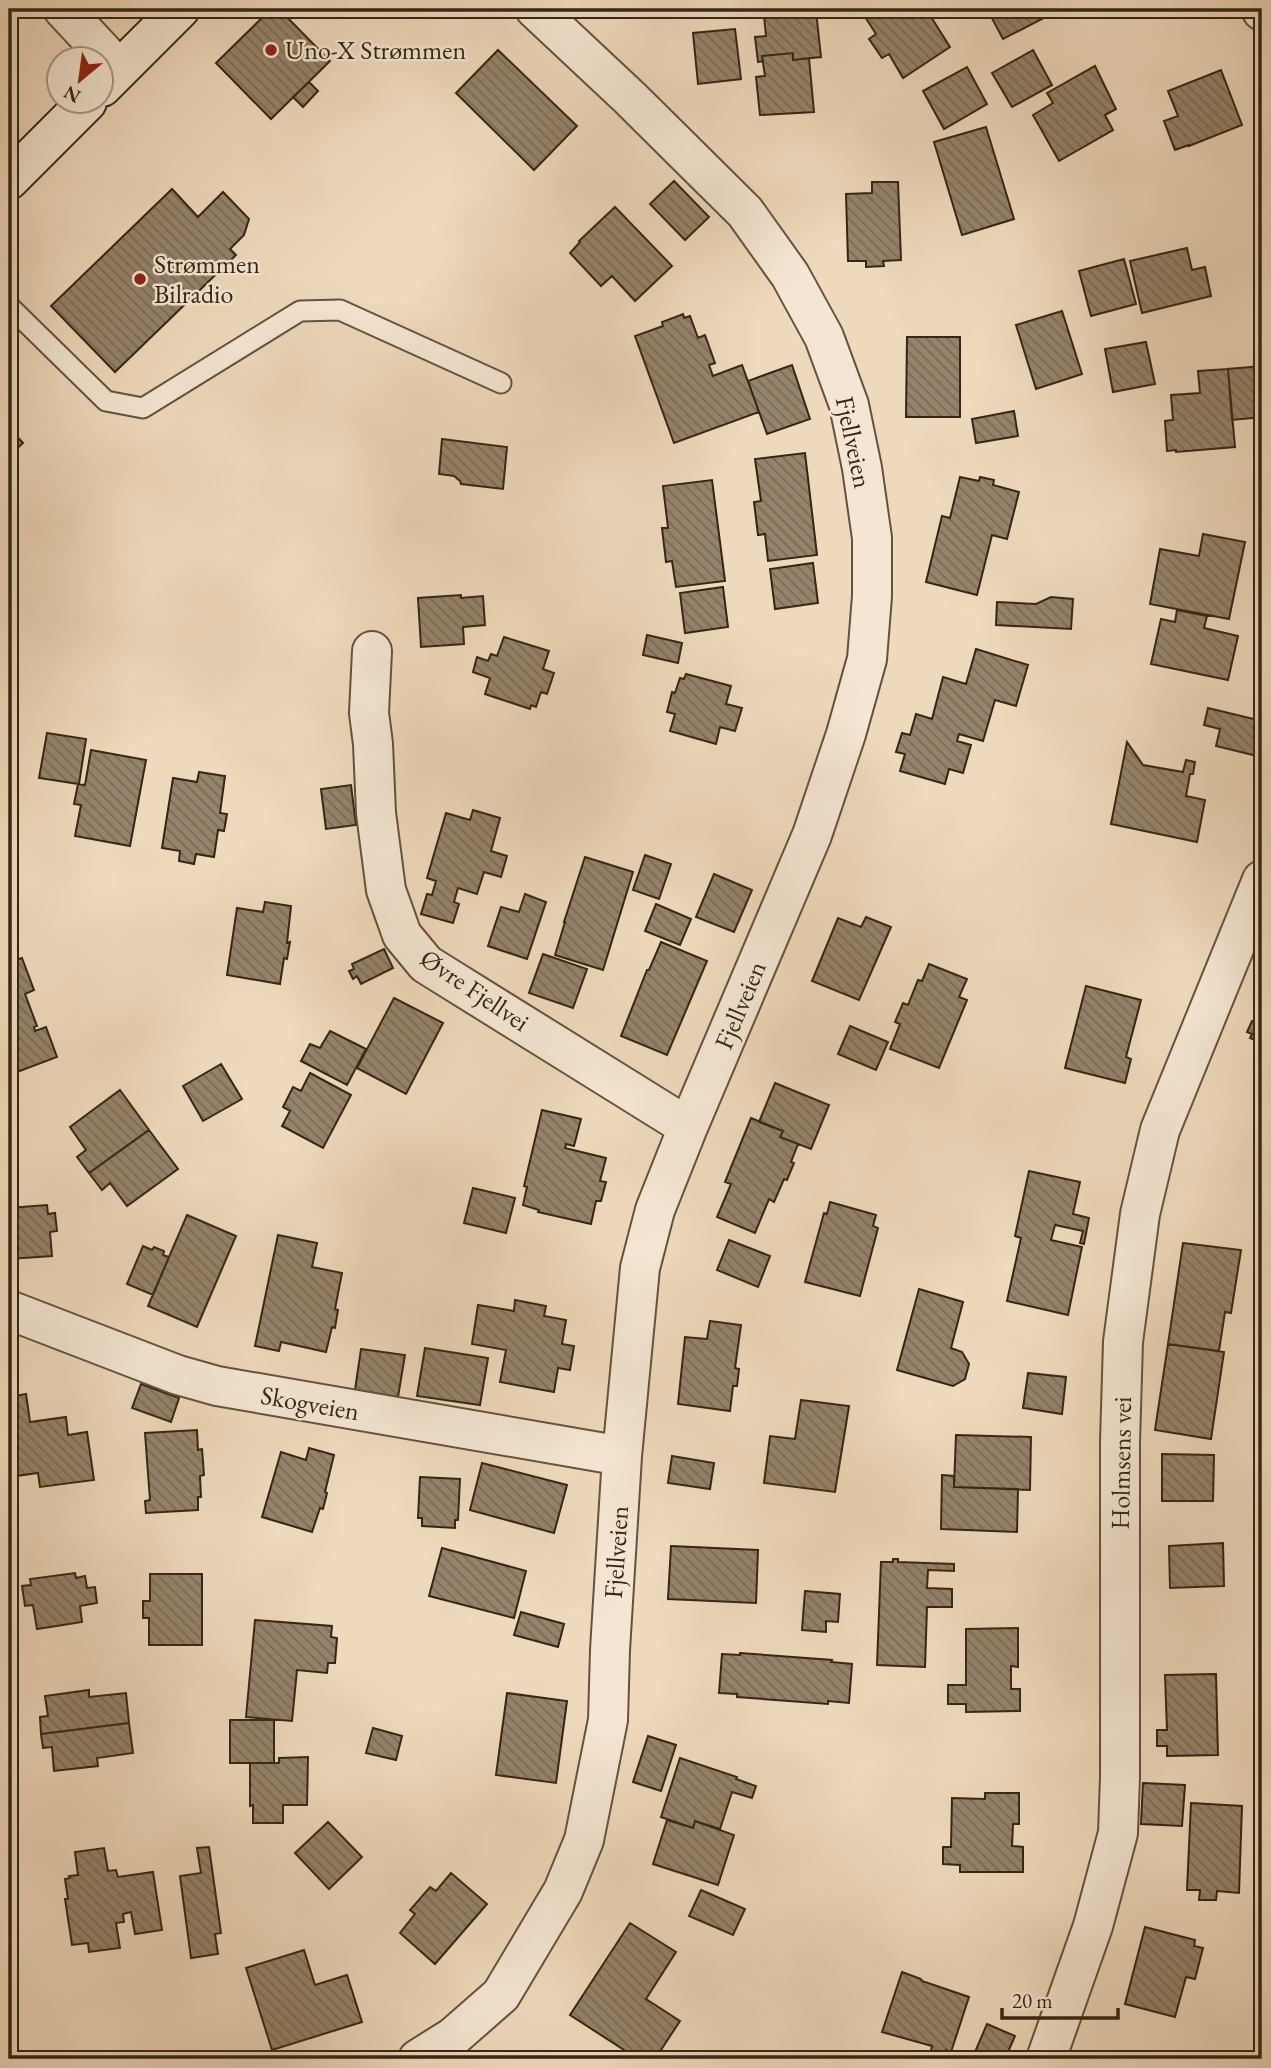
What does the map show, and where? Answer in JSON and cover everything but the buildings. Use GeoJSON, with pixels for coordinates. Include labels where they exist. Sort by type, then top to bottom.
{"type":"FeatureCollection","features":[{"type":"Feature","properties":{"kind":"street"},"geometry":{"type":"LineString","coordinates":[[63,9],[88,46]]}},
{"type":"Feature","properties":{"kind":"street"},"geometry":{"type":"LineString","coordinates":[[116,72],[180,9]]}},
{"type":"Feature","properties":{"kind":"street","name":"Fjellveien"},"geometry":{"type":"LineString","coordinates":[[418,2059],[453,2037],[500,1995],[563,1891],[584,1840],[608,1720],[622,1456],[640,1268],[655,1210],[812,835],[846,734],[867,659],[872,596],[870,527],[862,468],[849,405],[824,337],[790,275],[745,212],[535,9]]}},
{"type":"Feature","properties":{"kind":"street"},"geometry":{"type":"LineString","coordinates":[[9,180],[73,116]]}},
{"type":"Feature","properties":{"kind":"street","name":"Øvre Fjellvei"},"geometry":{"type":"LineString","coordinates":[[372,651],[369,713],[376,813],[386,890],[402,935],[426,964],[688,1127]]}},
{"type":"Feature","properties":{"kind":"street","name":"Holmsens vei"},"geometry":{"type":"LineString","coordinates":[[1046,2059],[1093,1926],[1118,1833],[1121,1777],[1120,1442],[1123,1354],[1140,1214],[1160,1130],[1262,880]]}},
{"type":"Feature","properties":{"kind":"street","name":"Skogveien"},"geometry":{"type":"LineString","coordinates":[[9,1310],[178,1375],[218,1387],[622,1456]]}},
{"type":"Feature","properties":{"kind":"lane"},"geometry":{"type":"LineString","coordinates":[[9,306],[106,401],[143,408],[300,311],[340,310],[500,383]]}},
{"type":"Feature","properties":{"kind":"place","name":"Uno-X Strømmen"},"geometry":{"type":"Point","coordinates":[271,50]}},
{"type":"Feature","properties":{"kind":"place","name":"Strømmen Bilradio"},"geometry":{"type":"Point","coordinates":[140,279]}}]}
